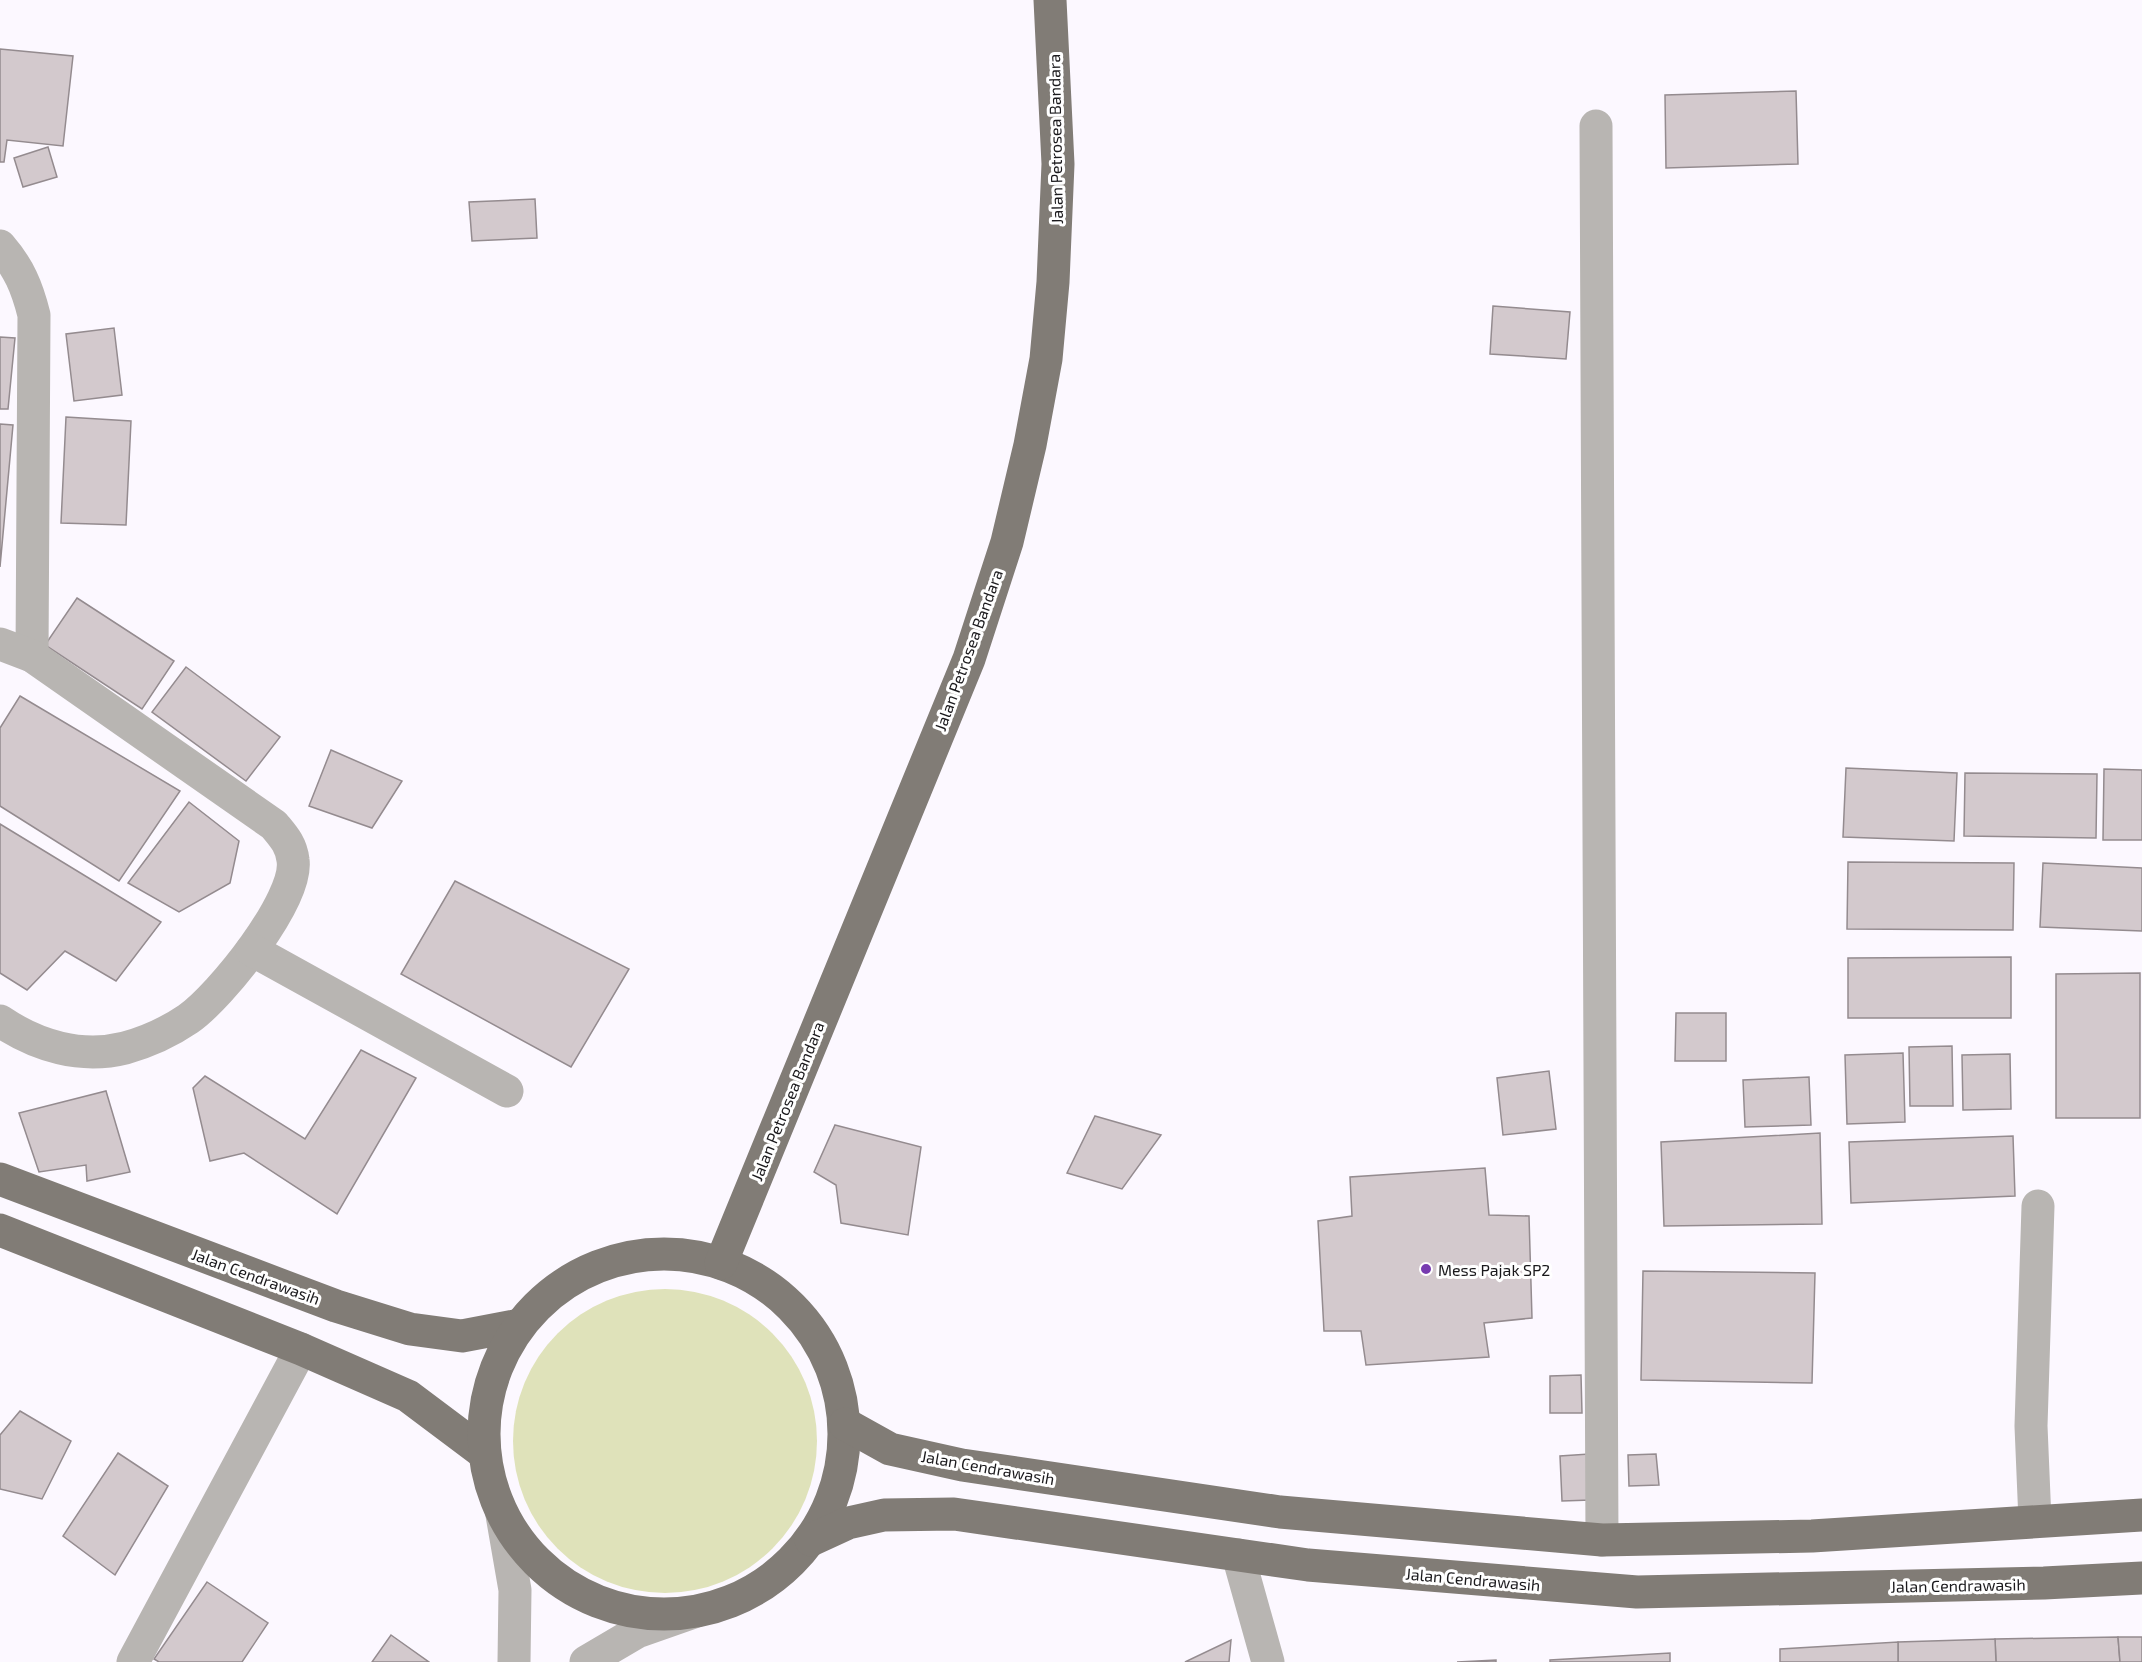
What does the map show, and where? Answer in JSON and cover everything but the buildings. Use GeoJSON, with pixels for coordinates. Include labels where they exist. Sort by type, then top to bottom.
{"type":"FeatureCollection","features":[{"type":"Feature","properties":{"kind":"main road","name":"Jalan Petrosea Bandara"},"geometry":{"type":"LineString","coordinates":[[721,1263],[969,658],[1007,542],[1030,445],[1046,359],[1053,282],[1058,164],[1050,0]]}},
{"type":"Feature","properties":{"kind":"main road","name":"Jalan Cendrawasih"},"geometry":{"type":"LineString","coordinates":[[0,1179],[336,1306],[410,1329],[462,1336],[520,1325]]}},
{"type":"Feature","properties":{"kind":"main road"},"geometry":{"type":"LineString","coordinates":[[0,1230],[301,1349],[408,1396],[484,1453]]}},
{"type":"Feature","properties":{"kind":"main road","name":"Jalan Cendrawasih"},"geometry":{"type":"LineString","coordinates":[[647,1255],[675,1255],[721,1263],[754,1278],[783,1299],[808,1325],[827,1355],[839,1389],[845,1424],[842,1465],[831,1504],[811,1540],[778,1573],[749,1592],[739,1598],[694,1612],[636,1612],[581,1596],[535,1562],[502,1515],[490,1486],[484,1453],[485,1408],[497,1365],[520,1325],[546,1298],[577,1277],[610,1263],[647,1255]]}},
{"type":"Feature","properties":{"kind":"main road","name":"Jalan Cendrawasih"},"geometry":{"type":"LineString","coordinates":[[845,1424],[890,1449],[962,1465],[1280,1512],[1602,1540],[1812,1536],[2142,1515]]}},
{"type":"Feature","properties":{"kind":"main road","name":"Jalan Cendrawasih"},"geometry":{"type":"LineString","coordinates":[[811,1540],[848,1523],[884,1515],[954,1514],[1308,1565],[1637,1592],[2044,1583],[2142,1578]]}},
{"type":"Feature","properties":{"kind":"street"},"geometry":{"type":"LineString","coordinates":[[1596,126],[1602,1540]]}},
{"type":"Feature","properties":{"kind":"street"},"geometry":{"type":"LineString","coordinates":[[0,246],[15,263],[27,286],[34,315],[32,656]]}},
{"type":"Feature","properties":{"kind":"street"},"geometry":{"type":"LineString","coordinates":[[0,645],[32,656],[274,825],[288,841],[293,862],[291,885],[252,950],[208,1003],[187,1020],[156,1037],[124,1048],[87,1052],[53,1048],[19,1034],[0,1021]]}},
{"type":"Feature","properties":{"kind":"street"},"geometry":{"type":"LineString","coordinates":[[252,950],[507,1091]]}},
{"type":"Feature","properties":{"kind":"street"},"geometry":{"type":"LineString","coordinates":[[2035,1521],[2031,1426],[2038,1206]]}},
{"type":"Feature","properties":{"kind":"street"},"geometry":{"type":"LineString","coordinates":[[133,1662],[301,1349]]}},
{"type":"Feature","properties":{"kind":"street"},"geometry":{"type":"LineString","coordinates":[[502,1515],[515,1590],[514,1662]]}},
{"type":"Feature","properties":{"kind":"street"},"geometry":{"type":"LineString","coordinates":[[1238,1555],[1268,1662]]}},
{"type":"Feature","properties":{"kind":"street"},"geometry":{"type":"LineString","coordinates":[[586,1662],[637,1632],[694,1612]]}},
{"type":"Feature","properties":{"kind":"green space"},"geometry":{"type":"Polygon","coordinates":[[[665,1289],[695,1292],[723,1301],[749,1315],[772,1334],[791,1357],[805,1383],[814,1411],[817,1441],[814,1471],[805,1499],[791,1525],[772,1548],[749,1567],[723,1581],[695,1590],[665,1593],[635,1590],[607,1581],[581,1567],[558,1548],[539,1525],[525,1499],[516,1471],[513,1441],[516,1411],[525,1383],[539,1357],[558,1334],[581,1315],[607,1301],[635,1292],[665,1289]]]}},
{"type":"Feature","properties":{"kind":"place","name":"Mess Pajak SP2"},"geometry":{"type":"Point","coordinates":[1426,1269]}}]}
